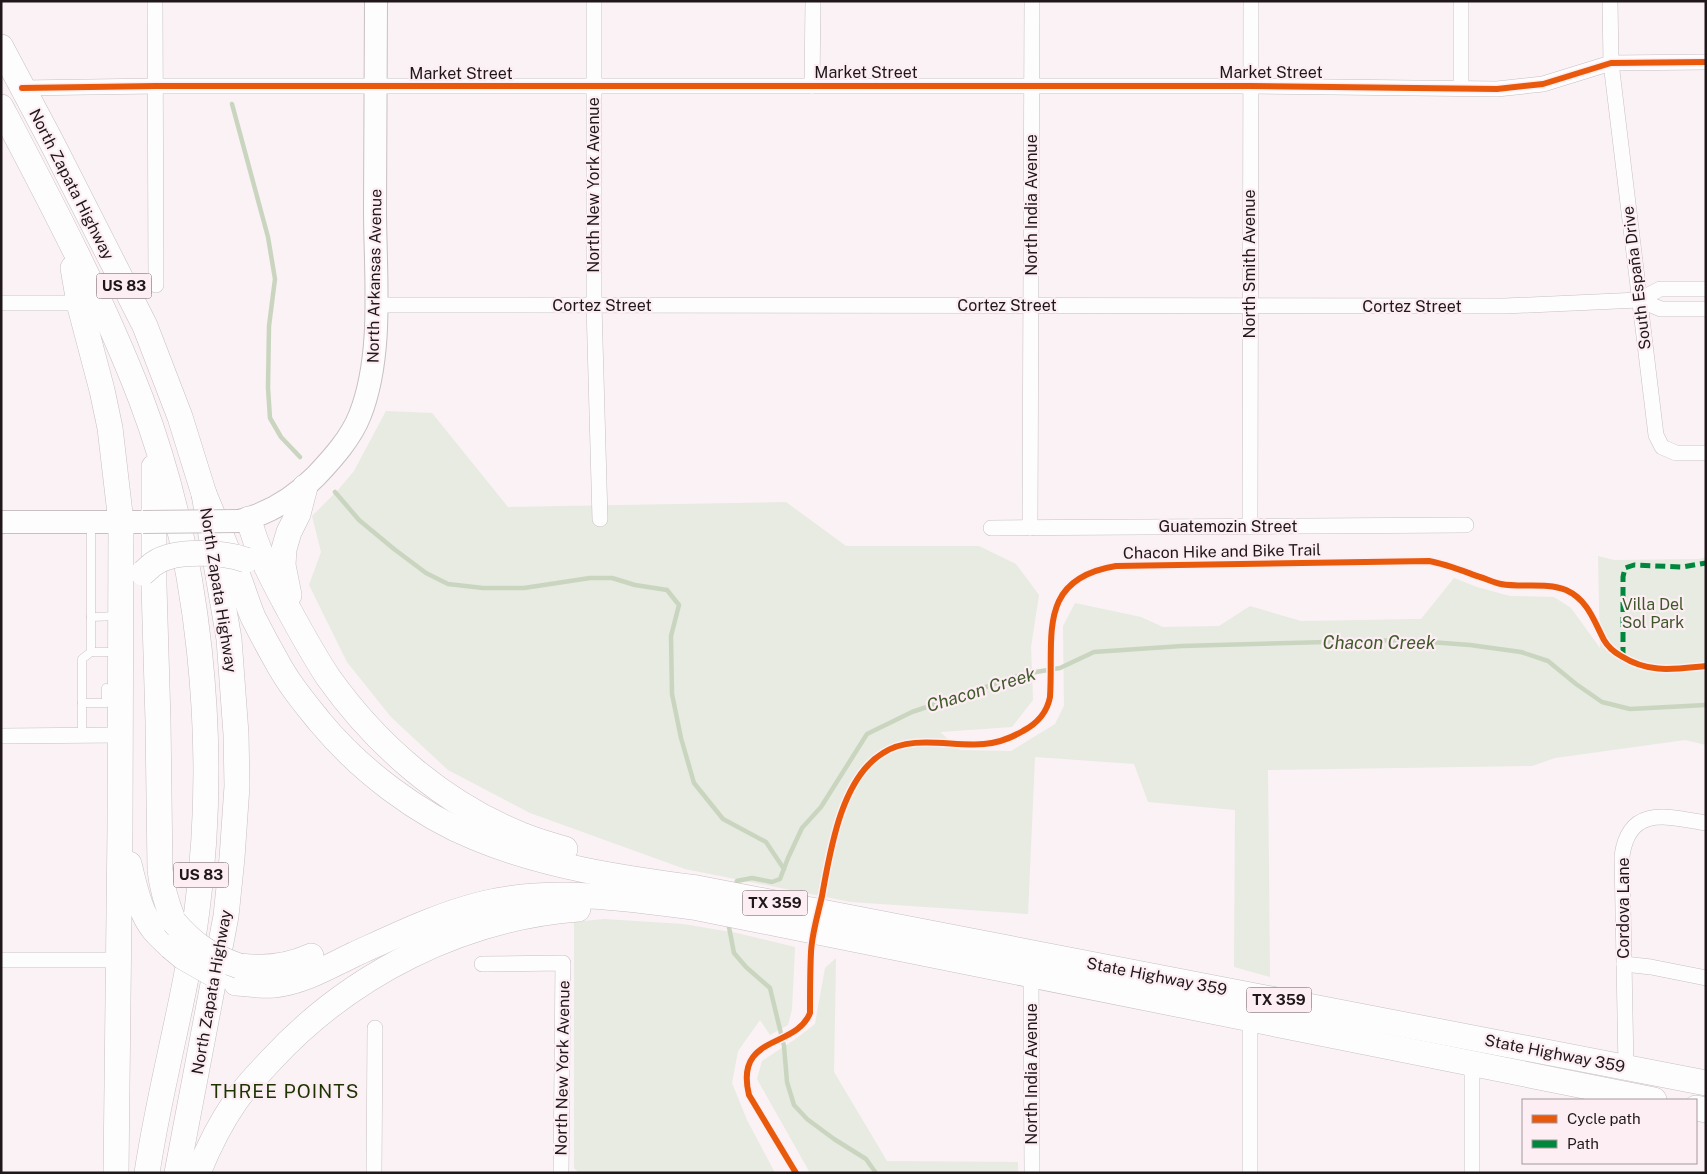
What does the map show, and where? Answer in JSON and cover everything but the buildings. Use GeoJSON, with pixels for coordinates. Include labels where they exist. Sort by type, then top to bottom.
{"type":"FeatureCollection","features":[{"type":"Feature","properties":{"kind":"main road","name":"North Arkansas Avenue"},"geometry":{"type":"LineString","coordinates":[[132,522],[244,520],[274,508],[305,487],[332,460],[360,416],[373,370],[376,305],[376,1]]}},
{"type":"Feature","properties":{"kind":"main road","name":"North Zapata Highway"},"geometry":{"type":"LineString","coordinates":[[1,47],[145,326],[180,417],[204,494],[229,639],[236,725],[237,786],[232,858],[226,916],[177,1173]]}},
{"type":"Feature","properties":{"kind":"main road","name":"North Zapata Highway"},"geometry":{"type":"LineString","coordinates":[[1,107],[68,236],[120,347],[141,400],[154,436],[172,499],[196,623],[206,727],[206,792],[197,910],[147,1173]]}},
{"type":"Feature","properties":{"kind":"main road"},"geometry":{"type":"LineString","coordinates":[[68,236],[79,303],[102,390],[132,522],[115,643],[120,736],[116,1173]]}},
{"type":"Feature","properties":{"kind":"main road"},"geometry":{"type":"LineString","coordinates":[[154,436],[154,586],[160,870],[162,888],[174,922],[189,939],[203,950],[222,960],[238,974]]}},
{"type":"Feature","properties":{"kind":"main road"},"geometry":{"type":"LineString","coordinates":[[292,615],[283,565],[284,549],[289,532],[298,514],[305,487]]}},
{"type":"Feature","properties":{"kind":"main road"},"geometry":{"type":"LineString","coordinates":[[204,494],[238,576],[252,616],[276,662],[316,718],[333,738],[367,771],[405,799],[447,825],[476,838],[555,864],[597,872],[695,898]]}},
{"type":"Feature","properties":{"kind":"main road"},"geometry":{"type":"LineString","coordinates":[[244,520],[270,574],[328,677],[353,710],[379,739],[413,769],[449,796],[480,815],[522,836],[595,859],[695,898]]}},
{"type":"Feature","properties":{"kind":"main road"},"geometry":{"type":"LineString","coordinates":[[1,522],[132,522]]}},
{"type":"Feature","properties":{"kind":"main road"},"geometry":{"type":"LineString","coordinates":[[115,643],[143,573],[156,562],[167,558],[197,553],[221,554],[246,560],[254,566],[292,615]]}},
{"type":"Feature","properties":{"kind":"main road"},"geometry":{"type":"LineString","coordinates":[[120,828],[138,900],[154,930],[171,946],[201,968],[238,974],[285,965],[303,959],[400,916],[454,898],[495,890],[534,885],[611,888],[695,898]]}},
{"type":"Feature","properties":{"kind":"main road"},"geometry":{"type":"LineString","coordinates":[[198,1173],[211,1141],[235,1102],[262,1070],[293,1037],[328,1007],[381,971],[431,946],[473,930],[510,920],[559,910],[695,898]]}},
{"type":"Feature","properties":{"kind":"main road","name":"State Highway 359"},"geometry":{"type":"LineString","coordinates":[[695,898],[850,928],[1706,1083]]}},
{"type":"Feature","properties":{"kind":"main road","name":"State Highway 359"},"geometry":{"type":"LineString","coordinates":[[850,928],[1031,975],[1649,1099]]}},
{"type":"Feature","properties":{"kind":"main road"},"geometry":{"type":"LineString","coordinates":[[1336,1037],[1375,1036],[1402,1039],[1614,1079],[1624,1076],[1626,1067]]}},
{"type":"Feature","properties":{"kind":"street"},"geometry":{"type":"LineString","coordinates":[[155,1],[156,285]]}},
{"type":"Feature","properties":{"kind":"street","name":"North New York Avenue"},"geometry":{"type":"LineString","coordinates":[[594,1],[594,305],[600,519]]}},
{"type":"Feature","properties":{"kind":"street"},"geometry":{"type":"LineString","coordinates":[[812,86],[813,1]]}},
{"type":"Feature","properties":{"kind":"street","name":"North India Avenue"},"geometry":{"type":"LineString","coordinates":[[1030,528],[1032,1]]}},
{"type":"Feature","properties":{"kind":"street","name":"North Smith Avenue"},"geometry":{"type":"LineString","coordinates":[[1250,526],[1251,1]]}},
{"type":"Feature","properties":{"kind":"street"},"geometry":{"type":"LineString","coordinates":[[1461,1],[1461,88]]}},
{"type":"Feature","properties":{"kind":"street","name":"South España Drive"},"geometry":{"type":"LineString","coordinates":[[1610,1],[1611,63],[1656,434],[1662,447],[1676,453],[1706,453]]}},
{"type":"Feature","properties":{"kind":"street","name":"Market Street"},"geometry":{"type":"LineString","coordinates":[[22,88],[156,86],[1250,86],[1497,88],[1542,84],[1611,63],[1706,62]]}},
{"type":"Feature","properties":{"kind":"street","name":"Cortez Street"},"geometry":{"type":"LineString","coordinates":[[1639,300],[1660,289],[1706,289]]}},
{"type":"Feature","properties":{"kind":"street","name":"Cortez Street"},"geometry":{"type":"LineString","coordinates":[[376,305],[1505,306],[1639,300],[1661,309],[1706,309]]}},
{"type":"Feature","properties":{"kind":"street"},"geometry":{"type":"LineString","coordinates":[[1,303],[79,303]]}},
{"type":"Feature","properties":{"kind":"street","name":"Guatemozin Street"},"geometry":{"type":"LineString","coordinates":[[991,528],[1466,525]]}},
{"type":"Feature","properties":{"kind":"street"},"geometry":{"type":"LineString","coordinates":[[1,736],[120,736]]}},
{"type":"Feature","properties":{"kind":"street","name":"Cordova Lane"},"geometry":{"type":"LineString","coordinates":[[1626,1067],[1622,856],[1624,842],[1631,830],[1642,821],[1657,816],[1706,823]]}},
{"type":"Feature","properties":{"kind":"street"},"geometry":{"type":"LineString","coordinates":[[1,960],[119,960]]}},
{"type":"Feature","properties":{"kind":"street","name":"North New York Avenue"},"geometry":{"type":"LineString","coordinates":[[482,964],[563,962],[561,1173]]}},
{"type":"Feature","properties":{"kind":"street"},"geometry":{"type":"LineString","coordinates":[[1624,964],[1651,967],[1706,978]]}},
{"type":"Feature","properties":{"kind":"street","name":"North India Avenue"},"geometry":{"type":"LineString","coordinates":[[1031,975],[1032,1173]]}},
{"type":"Feature","properties":{"kind":"street"},"geometry":{"type":"LineString","coordinates":[[1250,1020],[1250,1173]]}},
{"type":"Feature","properties":{"kind":"street"},"geometry":{"type":"LineString","coordinates":[[374,1173],[375,1028]]}},
{"type":"Feature","properties":{"kind":"street"},"geometry":{"type":"LineString","coordinates":[[1472,1064],[1472,1173]]}},
{"type":"Feature","properties":{"kind":"lane"},"geometry":{"type":"LineString","coordinates":[[91,652],[92,522]]}},
{"type":"Feature","properties":{"kind":"lane"},"geometry":{"type":"LineString","coordinates":[[82,736],[82,659],[91,652],[115,643],[91,617]]}},
{"type":"Feature","properties":{"kind":"lane"},"geometry":{"type":"LineString","coordinates":[[82,703],[106,703],[106,688]]}},
{"type":"Feature","properties":{"kind":"green space","name":"Villa Del Sol Park"},"geometry":{"type":"Polygon","coordinates":[[[386,411],[432,413],[508,507],[786,502],[846,546],[979,546],[1016,564],[1039,595],[1031,647],[1033,700],[1012,727],[940,732],[960,750],[1011,751],[1055,724],[1064,706],[1063,626],[1075,603],[1141,617],[1163,627],[1219,626],[1250,606],[1301,621],[1421,619],[1454,578],[1477,587],[1510,596],[1554,597],[1571,608],[1600,648],[1598,556],[1614,560],[1699,559],[1706,557],[1706,745],[1685,740],[1555,758],[1532,766],[1268,770],[1270,977],[1234,967],[1235,810],[1148,802],[1134,764],[1035,757],[1028,914],[851,902],[685,869],[530,813],[448,770],[391,717],[347,662],[309,585],[321,552],[312,516],[354,471],[386,411]]]}},
{"type":"Feature","properties":{"kind":"green space"},"geometry":{"type":"Polygon","coordinates":[[[604,919],[683,924],[737,933],[795,947],[792,1009],[788,1025],[770,1035],[760,1020],[738,1051],[732,1083],[747,1120],[775,1173],[579,1173],[574,1168],[574,922],[604,919]]]}},
{"type":"Feature","properties":{"kind":"green space"},"geometry":{"type":"Polygon","coordinates":[[[836,958],[834,1072],[887,1161],[1018,1162],[1018,1173],[810,1173],[757,1079],[762,1061],[815,1024],[825,968],[836,958]]]}},
{"type":"Feature","properties":{"kind":"waterway"},"geometry":{"type":"LineString","coordinates":[[232,104],[268,237],[275,279],[269,326],[268,388],[270,418],[281,437],[300,457]]}},
{"type":"Feature","properties":{"kind":"waterway"},"geometry":{"type":"LineString","coordinates":[[335,492],[359,520],[394,549],[426,573],[448,584],[483,588],[524,588],[590,578],[612,578],[635,585],[667,590],[679,605],[671,636],[672,694],[681,738],[694,783],[723,819],[766,842],[784,869]]}},
{"type":"Feature","properties":{"kind":"waterway","name":"Chacon Creek"},"geometry":{"type":"LineString","coordinates":[[734,888],[737,881],[752,878],[772,882],[780,879],[802,828],[821,807],[867,734],[912,712],[1024,674],[1060,668],[1094,652],[1182,646],[1403,640],[1470,645],[1521,652],[1548,661],[1602,702],[1630,709],[1706,705]]}},
{"type":"Feature","properties":{"kind":"waterway","name":"Chacon Creek"},"geometry":{"type":"LineString","coordinates":[[728,922],[734,953],[746,967],[770,988],[784,1046],[787,1082],[794,1105],[807,1119],[866,1159],[876,1173]]}},
{"type":"Feature","properties":{"kind":"marked path"},"geometry":{"type":"LineString","coordinates":[[1623,657],[1623,577],[1625,568],[1634,565],[1682,567],[1706,563]]}},
{"type":"Feature","properties":{"kind":"cycle path"},"geometry":{"type":"LineString","coordinates":[[22,88],[156,86],[1250,86],[1497,89],[1543,84],[1611,63],[1706,62]]}},
{"type":"Feature","properties":{"kind":"cycle path","name":"Chacon Hike and Bike Trail"},"geometry":{"type":"LineString","coordinates":[[796,1173],[749,1095],[747,1075],[750,1062],[758,1052],[803,1024],[810,1013],[811,960],[815,924],[834,838],[847,798],[857,780],[869,765],[883,753],[894,747],[932,742],[994,743],[1018,734],[1037,721],[1047,708],[1050,697],[1054,614],[1061,597],[1072,583],[1090,573],[1116,566],[1429,561],[1498,583],[1550,586],[1566,590],[1574,594],[1585,605],[1609,647],[1618,654],[1642,666],[1662,669],[1706,666]]}},
{"type":"Feature","properties":{"kind":"district","name":"THREE POINTS"},"geometry":{"type":"Point","coordinates":[285,1091]}}]}
